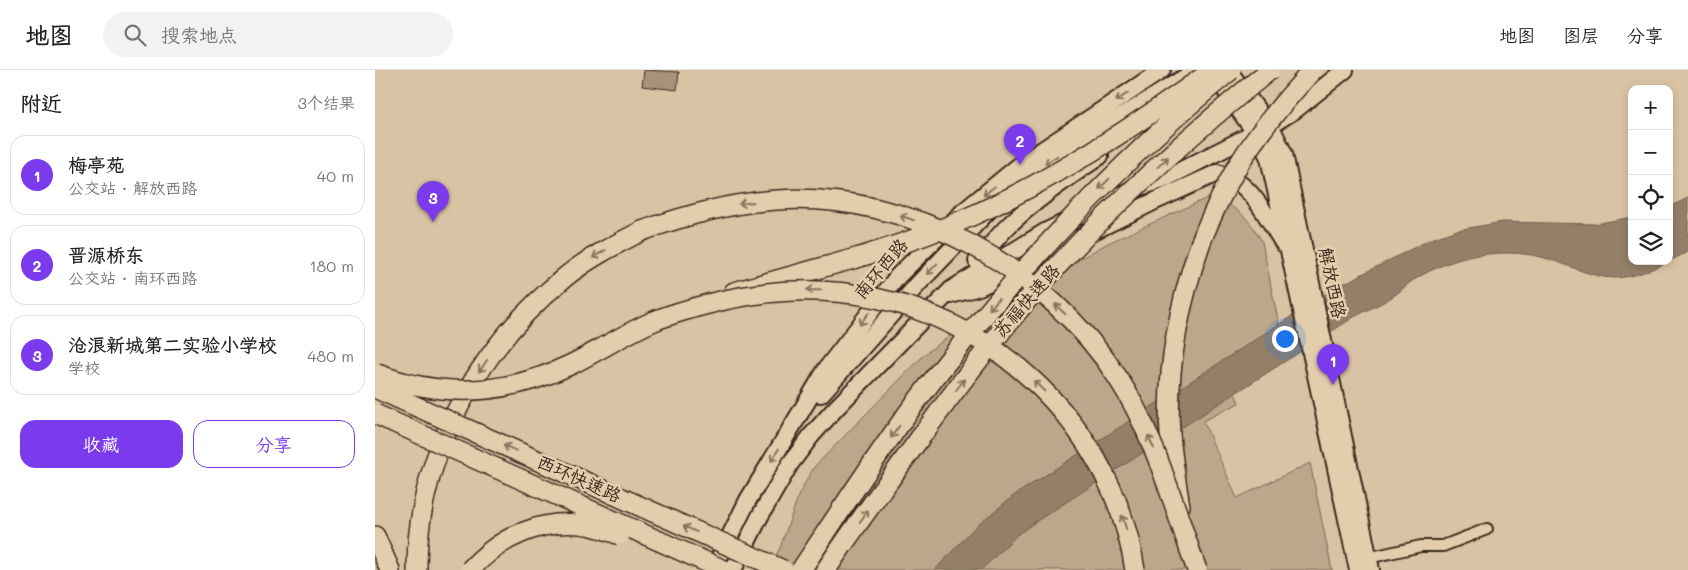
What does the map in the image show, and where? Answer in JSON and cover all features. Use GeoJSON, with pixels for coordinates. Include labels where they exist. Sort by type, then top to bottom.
{"type":"FeatureCollection","features":[{"type":"Feature","properties":{"kind":"highway","name":"苏福快速路"},"geometry":{"type":"LineString","coordinates":[[826,570],[984,352],[1041,284],[1085,236],[1134,189],[1202,126],[1270,70]]}},
{"type":"Feature","properties":{"kind":"highway"},"geometry":{"type":"LineString","coordinates":[[1188,544],[1177,491],[1170,432],[1174,356],[1179,322],[1192,266],[1212,216],[1238,166],[1273,116],[1313,70]]}},
{"type":"Feature","properties":{"kind":"highway","name":"苏福快速路"},"geometry":{"type":"LineString","coordinates":[[801,570],[909,412],[965,339],[1023,270],[1067,221],[1221,71]]}},
{"type":"Feature","properties":{"kind":"highway"},"geometry":{"type":"LineString","coordinates":[[375,373],[408,384],[451,391],[472,391],[518,384],[536,379],[570,365],[657,320],[737,291],[813,271],[901,244],[967,218],[1057,173],[1221,71]]}},
{"type":"Feature","properties":{"kind":"highway"},"geometry":{"type":"LineString","coordinates":[[417,570],[418,529],[429,478],[441,446],[461,403],[479,372],[500,342],[522,317],[565,277],[641,231],[701,211],[779,200],[805,200],[848,204],[902,216],[956,236],[993,256],[1029,281],[1081,330],[1118,378],[1142,422],[1156,453],[1197,570]]}},
{"type":"Feature","properties":{"kind":"highway"},"geometry":{"type":"LineString","coordinates":[[657,320],[694,308],[735,298],[786,291],[813,290],[841,292],[889,300],[917,309],[968,332],[1008,359],[1029,377],[1047,394],[1085,441],[1097,460],[1119,505],[1128,533],[1135,570]]}},
{"type":"Feature","properties":{"kind":"highway","name":"西环快速路"},"geometry":{"type":"LineString","coordinates":[[375,388],[783,570]]}},
{"type":"Feature","properties":{"kind":"highway","name":"西环快速路"},"geometry":{"type":"LineString","coordinates":[[375,414],[724,570]]}},
{"type":"Feature","properties":{"kind":"highway"},"geometry":{"type":"LineString","coordinates":[[469,570],[490,550],[516,535],[543,526],[567,524],[588,525],[605,530],[715,570]]}},
{"type":"Feature","properties":{"kind":"highway"},"geometry":{"type":"LineString","coordinates":[[375,536],[390,570]]}},
{"type":"Feature","properties":{"kind":"highway"},"geometry":{"type":"LineString","coordinates":[[830,570],[843,545]]}},
{"type":"Feature","properties":{"kind":"main road","name":"南环西路"},"geometry":{"type":"LineString","coordinates":[[715,570],[748,500],[827,368],[898,276],[963,212],[1020,165],[1162,70]]}},
{"type":"Feature","properties":{"kind":"main road"},"geometry":{"type":"LineString","coordinates":[[795,422],[917,284],[981,217],[1048,162],[1197,70]]}},
{"type":"Feature","properties":{"kind":"main road"},"geometry":{"type":"LineString","coordinates":[[949,293],[1045,232],[1133,189],[1163,180],[1262,129],[1295,110],[1345,70]]}},
{"type":"Feature","properties":{"kind":"main road"},"geometry":{"type":"LineString","coordinates":[[733,570],[760,516],[786,471],[811,436],[949,293],[1007,228],[1049,191],[1221,71],[1262,129]]}},
{"type":"Feature","properties":{"kind":"main road","name":"解放西路"},"geometry":{"type":"LineString","coordinates":[[1262,129],[1290,254],[1307,298]]}},
{"type":"Feature","properties":{"kind":"main road","name":"解放西路"},"geometry":{"type":"LineString","coordinates":[[1262,129],[1280,143],[1284,154],[1307,298],[1363,564]]}},
{"type":"Feature","properties":{"kind":"main road"},"geometry":{"type":"LineString","coordinates":[[949,293],[979,287],[1217,173],[1226,175],[1249,192],[1268,218],[1290,254]]}},
{"type":"Feature","properties":{"kind":"street"},"geometry":{"type":"LineString","coordinates":[[1363,564],[1421,546],[1443,546],[1487,530]]}},
{"type":"Feature","properties":{"kind":"shaded area"},"geometry":{"type":"Polygon","coordinates":[[[1688,198],[1688,252],[1673,259],[1673,220],[1673,205],[1688,198]]]}},
{"type":"Feature","properties":{"kind":"shaded area"},"geometry":{"type":"Polygon","coordinates":[[[1205,199],[1223,202],[1232,206],[1246,218],[1262,242],[1279,325],[1015,495],[976,526],[935,570],[768,570],[780,548],[799,494],[814,467],[925,354],[967,323],[1108,243],[1205,199]]]}},
{"type":"Feature","properties":{"kind":"shaded area"},"geometry":{"type":"Polygon","coordinates":[[[1628,218],[1628,265],[1660,265],[1643,272],[1615,278],[1598,276],[1533,255],[1496,253],[1478,255],[1439,267],[1412,281],[1380,304],[1354,317],[1035,522],[1018,534],[981,570],[935,570],[976,526],[1015,495],[1335,288],[1431,239],[1457,230],[1503,222],[1595,224],[1628,218]]]}},
{"type":"Feature","properties":{"kind":"shaded area"},"geometry":{"type":"Polygon","coordinates":[[[1235,393],[1239,403],[1203,421],[1237,498],[1310,463],[1332,570],[981,570],[1018,534],[1035,522],[1235,393]]]}},
{"type":"Feature","properties":{"kind":"building"},"geometry":{"type":"Polygon","coordinates":[[[644,70],[679,72],[677,90],[642,86],[644,70]]]}},
{"type":"Feature","properties":{"kind":"place","name":"晋源桥东"},"geometry":{"type":"Point","coordinates":[1020,165]}},
{"type":"Feature","properties":{"kind":"place","name":"沧浪新城第二实验小学校"},"geometry":{"type":"Point","coordinates":[433,222]}},
{"type":"Feature","properties":{"kind":"place","name":"梅亭苑"},"geometry":{"type":"Point","coordinates":[1333,385]}}]}
